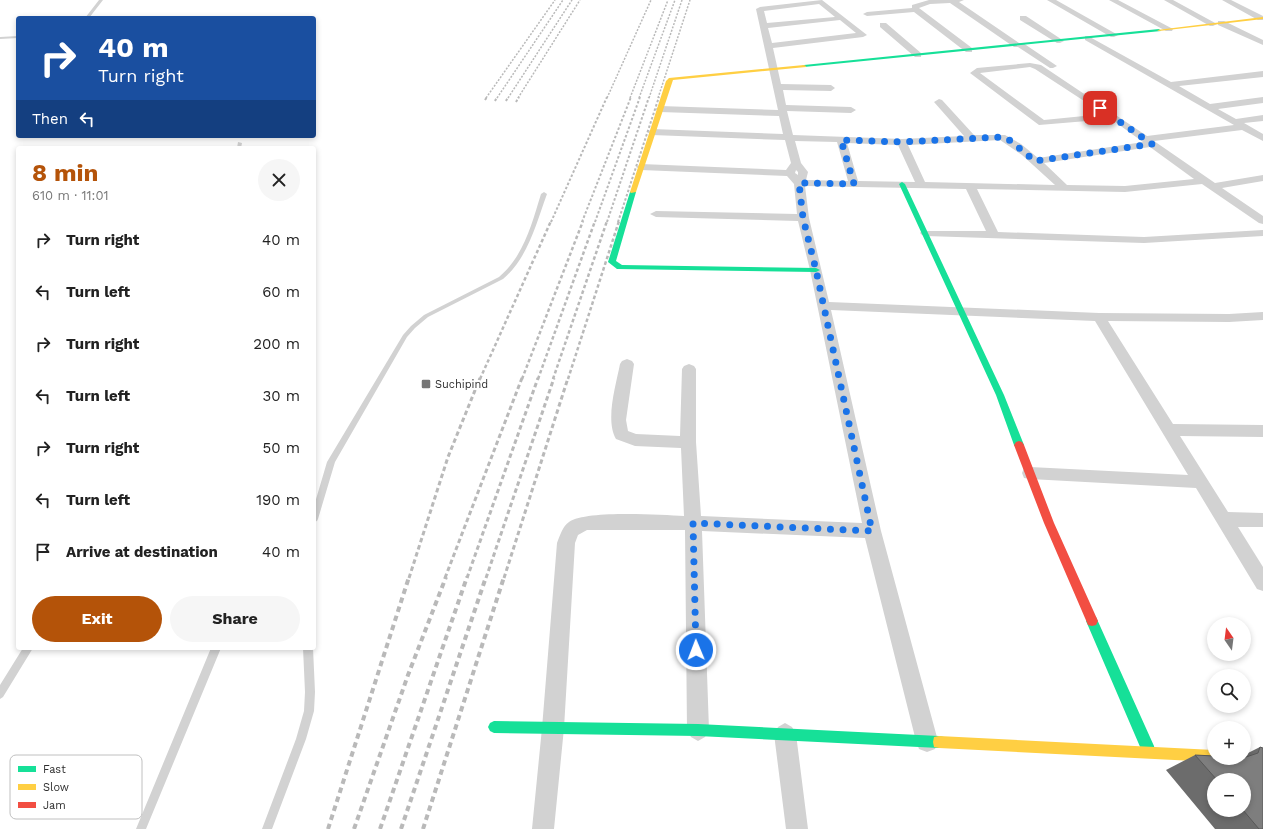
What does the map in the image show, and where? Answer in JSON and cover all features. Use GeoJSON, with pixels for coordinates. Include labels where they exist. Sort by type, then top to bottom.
{"type":"FeatureCollection","features":[{"type":"Feature","properties":{"kind":"street"},"geometry":{"type":"LineString","coordinates":[[916,10],[915,7],[920,4],[956,0],[1018,45],[1058,69]]}},
{"type":"Feature","properties":{"kind":"street"},"geometry":{"type":"LineString","coordinates":[[1051,0],[1114,35]]}},
{"type":"Feature","properties":{"kind":"street"},"geometry":{"type":"LineString","coordinates":[[1113,0],[1169,29]]}},
{"type":"Feature","properties":{"kind":"street"},"geometry":{"type":"LineString","coordinates":[[1168,0],[1263,43]]}},
{"type":"Feature","properties":{"kind":"street"},"geometry":{"type":"LineString","coordinates":[[1226,0],[1262,19]]}},
{"type":"Feature","properties":{"kind":"street"},"geometry":{"type":"LineString","coordinates":[[768,46],[863,35],[821,2],[761,8],[768,46],[789,138],[803,218],[816,270],[872,531],[927,741]]}},
{"type":"Feature","properties":{"kind":"street"},"geometry":{"type":"LineString","coordinates":[[867,14],[916,10],[969,50]]}},
{"type":"Feature","properties":{"kind":"street"},"geometry":{"type":"LineString","coordinates":[[1023,18],[1060,40]]}},
{"type":"Feature","properties":{"kind":"street"},"geometry":{"type":"LineString","coordinates":[[816,270],[620,267],[614,265],[612,262],[640,167],[671,79],[1088,38],[1262,19]]}},
{"type":"Feature","properties":{"kind":"street"},"geometry":{"type":"LineString","coordinates":[[883,25],[918,55]]}},
{"type":"Feature","properties":{"kind":"street"},"geometry":{"type":"LineString","coordinates":[[1088,38],[1263,138]]}},
{"type":"Feature","properties":{"kind":"street"},"geometry":{"type":"LineString","coordinates":[[1113,116],[1042,123],[974,73],[977,71],[1034,65],[1113,116],[1148,142],[1263,221]]}},
{"type":"Feature","properties":{"kind":"street"},"geometry":{"type":"LineString","coordinates":[[1170,85],[1263,74]]}},
{"type":"Feature","properties":{"kind":"street"},"geometry":{"type":"LineString","coordinates":[[778,86],[831,88]]}},
{"type":"Feature","properties":{"kind":"street"},"geometry":{"type":"LineString","coordinates":[[1209,107],[1263,100]]}},
{"type":"Feature","properties":{"kind":"street"},"geometry":{"type":"LineString","coordinates":[[939,102],[971,138]]}},
{"type":"Feature","properties":{"kind":"street"},"geometry":{"type":"LineString","coordinates":[[660,108],[851,110]]}},
{"type":"Feature","properties":{"kind":"street"},"geometry":{"type":"LineString","coordinates":[[1035,161],[1148,142],[1263,118]]}},
{"type":"Feature","properties":{"kind":"street"},"geometry":{"type":"LineString","coordinates":[[652,132],[902,142],[1002,137],[1008,139],[1035,161],[1064,188]]}},
{"type":"Feature","properties":{"kind":"street"},"geometry":{"type":"LineString","coordinates":[[841,140],[854,184]]}},
{"type":"Feature","properties":{"kind":"street"},"geometry":{"type":"LineString","coordinates":[[902,142],[921,184]]}},
{"type":"Feature","properties":{"kind":"street"},"geometry":{"type":"LineString","coordinates":[[640,167],[795,173],[854,184],[921,184],[1064,188],[1125,189],[1208,184],[1263,178]]}},
{"type":"Feature","properties":{"kind":"street"},"geometry":{"type":"LineString","coordinates":[[902,184],[1000,395],[1049,523],[1149,751]]}},
{"type":"Feature","properties":{"kind":"street"},"geometry":{"type":"LineString","coordinates":[[970,186],[994,236]]}},
{"type":"Feature","properties":{"kind":"street"},"geometry":{"type":"LineString","coordinates":[[656,214],[803,218]]}},
{"type":"Feature","properties":{"kind":"street"},"geometry":{"type":"LineString","coordinates":[[926,233],[1144,240],[1263,233]]}},
{"type":"Feature","properties":{"kind":"street"},"geometry":{"type":"LineString","coordinates":[[823,306],[1099,317],[1229,318],[1263,316]]}},
{"type":"Feature","properties":{"kind":"street"},"geometry":{"type":"LineString","coordinates":[[1099,317],[1263,583]]}},
{"type":"Feature","properties":{"kind":"street"},"geometry":{"type":"LineString","coordinates":[[628,364],[618,420],[621,435],[635,440],[688,442]]}},
{"type":"Feature","properties":{"kind":"street"},"geometry":{"type":"LineString","coordinates":[[690,368],[688,442],[693,523],[698,730]]}},
{"type":"Feature","properties":{"kind":"street"},"geometry":{"type":"LineString","coordinates":[[1169,430],[1263,431]]}},
{"type":"Feature","properties":{"kind":"street"},"geometry":{"type":"LineString","coordinates":[[1030,473],[1201,482]]}},
{"type":"Feature","properties":{"kind":"street"},"geometry":{"type":"LineString","coordinates":[[1224,519],[1263,520]]}},
{"type":"Feature","properties":{"kind":"street"},"geometry":{"type":"LineString","coordinates":[[543,829],[553,728],[568,534],[572,528],[582,523],[693,523],[872,531]]}},
{"type":"Feature","properties":{"kind":"street"},"geometry":{"type":"LineString","coordinates":[[494,727],[698,730],[1149,751],[1207,755]]}},
{"type":"Feature","properties":{"kind":"street"},"geometry":{"type":"LineString","coordinates":[[785,734],[797,829]]}},
{"type":"Feature","properties":{"kind":"lane"},"geometry":{"type":"LineString","coordinates":[[89,16],[101,0]]}},
{"type":"Feature","properties":{"kind":"lane"},"geometry":{"type":"LineString","coordinates":[[0,38],[16,37]]}},
{"type":"Feature","properties":{"kind":"lane"},"geometry":{"type":"LineString","coordinates":[[316,512],[331,462],[405,336],[426,316],[501,278],[511,270],[531,231],[544,194]]}},
{"type":"Feature","properties":{"kind":"lane"},"geometry":{"type":"LineString","coordinates":[[0,694],[27,650]]}},
{"type":"Feature","properties":{"kind":"lane"},"geometry":{"type":"LineString","coordinates":[[141,829],[215,650]]}},
{"type":"Feature","properties":{"kind":"lane"},"geometry":{"type":"LineString","coordinates":[[267,829],[301,739],[309,711],[310,692],[308,650]]}},
{"type":"Feature","properties":{"kind":"building"},"geometry":{"type":"Polygon","coordinates":[[[1260,747],[1263,748],[1263,829],[1259,829],[1249,817],[1251,817],[1251,773],[1211,773],[1195,755],[1207,756],[1207,765],[1251,765],[1251,755],[1258,753],[1260,747]]]}},
{"type":"Feature","properties":{"kind":"railway"},"geometry":{"type":"LineString","coordinates":[[486,98],[555,0]]}},
{"type":"Feature","properties":{"kind":"railway"},"geometry":{"type":"LineString","coordinates":[[497,98],[563,0]]}},
{"type":"Feature","properties":{"kind":"railway"},"geometry":{"type":"LineString","coordinates":[[508,98],[572,0]]}},
{"type":"Feature","properties":{"kind":"railway"},"geometry":{"type":"LineString","coordinates":[[518,98],[580,0]]}},
{"type":"Feature","properties":{"kind":"railway"},"geometry":{"type":"LineString","coordinates":[[607,98],[651,0]]}},
{"type":"Feature","properties":{"kind":"railway"},"geometry":{"type":"LineString","coordinates":[[630,98],[668,0]]}},
{"type":"Feature","properties":{"kind":"railway"},"geometry":{"type":"LineString","coordinates":[[639,98],[675,0]]}},
{"type":"Feature","properties":{"kind":"railway"},"geometry":{"type":"LineString","coordinates":[[649,98],[682,0]]}},
{"type":"Feature","properties":{"kind":"railway"},"geometry":{"type":"LineString","coordinates":[[658,98],[690,0]]}},
{"type":"Feature","properties":{"kind":"railway"},"geometry":{"type":"LineString","coordinates":[[495,101],[497,97]]}},
{"type":"Feature","properties":{"kind":"railway"},"geometry":{"type":"LineString","coordinates":[[506,101],[508,97]]}},
{"type":"Feature","properties":{"kind":"railway"},"geometry":{"type":"LineString","coordinates":[[516,102],[519,97]]}},
{"type":"Feature","properties":{"kind":"railway"},"geometry":{"type":"LineString","coordinates":[[551,222],[607,97]]}},
{"type":"Feature","properties":{"kind":"railway"},"geometry":{"type":"LineString","coordinates":[[582,222],[631,97]]}},
{"type":"Feature","properties":{"kind":"railway"},"geometry":{"type":"LineString","coordinates":[[595,222],[640,97]]}},
{"type":"Feature","properties":{"kind":"railway"},"geometry":{"type":"LineString","coordinates":[[607,222],[649,97]]}},
{"type":"Feature","properties":{"kind":"railway"},"geometry":{"type":"LineString","coordinates":[[618,222],[659,97]]}},
{"type":"Feature","properties":{"kind":"railway"},"geometry":{"type":"LineString","coordinates":[[480,379],[551,221]]}},
{"type":"Feature","properties":{"kind":"railway"},"geometry":{"type":"LineString","coordinates":[[522,379],[583,221]]}},
{"type":"Feature","properties":{"kind":"railway"},"geometry":{"type":"LineString","coordinates":[[538,379],[595,221]]}},
{"type":"Feature","properties":{"kind":"railway"},"geometry":{"type":"LineString","coordinates":[[553,379],[607,221]]}},
{"type":"Feature","properties":{"kind":"railway"},"geometry":{"type":"LineString","coordinates":[[568,379],[619,221]]}},
{"type":"Feature","properties":{"kind":"railway"},"geometry":{"type":"LineString","coordinates":[[409,578],[448,457],[480,378]]}},
{"type":"Feature","properties":{"kind":"railway"},"geometry":{"type":"LineString","coordinates":[[445,578],[522,378]]}},
{"type":"Feature","properties":{"kind":"railway"},"geometry":{"type":"LineString","coordinates":[[467,578],[538,378]]}},
{"type":"Feature","properties":{"kind":"railway"},"geometry":{"type":"LineString","coordinates":[[486,578],[554,378]]}},
{"type":"Feature","properties":{"kind":"railway"},"geometry":{"type":"LineString","coordinates":[[504,578],[568,378]]}},
{"type":"Feature","properties":{"kind":"railway"},"geometry":{"type":"LineString","coordinates":[[328,829],[409,577]]}},
{"type":"Feature","properties":{"kind":"railway"},"geometry":{"type":"LineString","coordinates":[[354,829],[408,675],[446,577]]}},
{"type":"Feature","properties":{"kind":"railway"},"geometry":{"type":"LineString","coordinates":[[380,829],[467,577]]}},
{"type":"Feature","properties":{"kind":"railway"},"geometry":{"type":"LineString","coordinates":[[401,829],[486,577]]}},
{"type":"Feature","properties":{"kind":"railway"},"geometry":{"type":"LineString","coordinates":[[423,829],[504,577]]}},
{"type":"Feature","properties":{"kind":"traffic: fast"},"geometry":{"type":"LineString","coordinates":[[804,66],[1159,30]]}},
{"type":"Feature","properties":{"kind":"traffic: fast"},"geometry":{"type":"LineString","coordinates":[[902,184],[1000,395],[1019,445]]}},
{"type":"Feature","properties":{"kind":"traffic: fast"},"geometry":{"type":"LineString","coordinates":[[633,192],[612,262],[620,267],[816,270]]}},
{"type":"Feature","properties":{"kind":"traffic: fast"},"geometry":{"type":"LineString","coordinates":[[1092,621],[1149,751]]}},
{"type":"Feature","properties":{"kind":"traffic: fast"},"geometry":{"type":"LineString","coordinates":[[494,727],[698,730],[939,742]]}},
{"type":"Feature","properties":{"kind":"traffic: slow"},"geometry":{"type":"LineString","coordinates":[[1159,30],[1263,18]]}},
{"type":"Feature","properties":{"kind":"traffic: slow"},"geometry":{"type":"LineString","coordinates":[[633,192],[669,81],[671,79],[804,66]]}},
{"type":"Feature","properties":{"kind":"traffic: slow"},"geometry":{"type":"LineString","coordinates":[[939,742],[1207,756]]}},
{"type":"Feature","properties":{"kind":"traffic: jam"},"geometry":{"type":"LineString","coordinates":[[1019,445],[1049,523],[1092,621]]}},
{"type":"Feature","properties":{"kind":"place","name":"Suchipind"},"geometry":{"type":"Point","coordinates":[426,384]}},
{"type":"Feature","properties":{"kind":"route"},"geometry":{"type":"LineString","coordinates":[[696,650],[693,523],[872,531],[836,359],[803,218],[799,183],[854,184],[841,140],[902,142],[996,136],[1008,139],[1035,161],[1152,144],[1100,108]]}}]}
